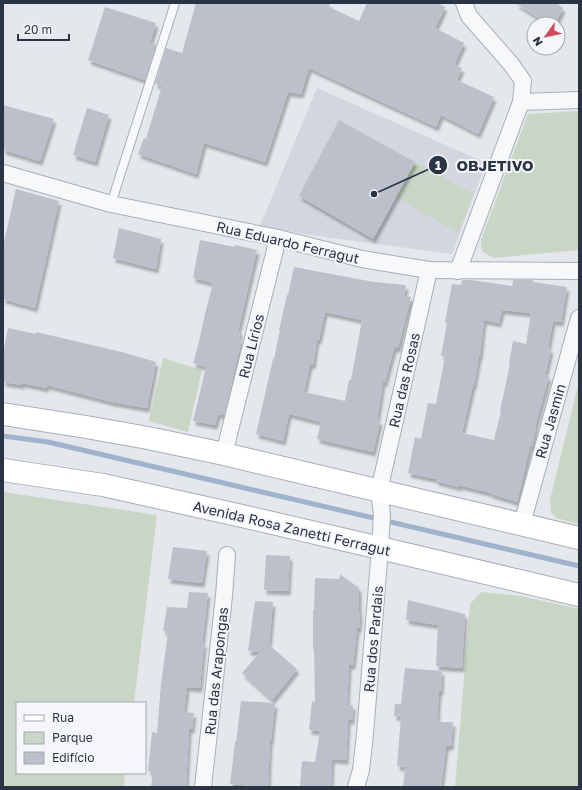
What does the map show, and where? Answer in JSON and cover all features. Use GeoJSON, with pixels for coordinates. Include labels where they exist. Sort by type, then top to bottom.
{"type":"FeatureCollection","features":[{"type":"Feature","properties":{"kind":"main road"},"geometry":{"type":"LineString","coordinates":[[3,414],[148,438],[224,454],[579,538]]}},
{"type":"Feature","properties":{"kind":"main road","name":"Avenida Rosa Zanetti Ferragut"},"geometry":{"type":"LineString","coordinates":[[3,470],[103,486],[250,518],[579,595]]}},
{"type":"Feature","properties":{"kind":"street"},"geometry":{"type":"LineString","coordinates":[[458,271],[521,102],[522,81],[511,64],[469,16],[464,3]]}},
{"type":"Feature","properties":{"kind":"street"},"geometry":{"type":"LineString","coordinates":[[521,102],[579,100]]}},
{"type":"Feature","properties":{"kind":"street","name":"Rua Eduardo Ferragut"},"geometry":{"type":"LineString","coordinates":[[3,173],[111,204],[278,238],[362,259],[429,270],[579,271]]}},
{"type":"Feature","properties":{"kind":"street","name":"Rua Lírios"},"geometry":{"type":"LineString","coordinates":[[224,454],[278,238]]}},
{"type":"Feature","properties":{"kind":"street","name":"Rua das Rosas"},"geometry":{"type":"LineString","coordinates":[[379,491],[429,270]]}},
{"type":"Feature","properties":{"kind":"street","name":"Rua Jasmin"},"geometry":{"type":"LineString","coordinates":[[522,524],[579,318]]}},
{"type":"Feature","properties":{"kind":"street","name":"Rua dos Pardais"},"geometry":{"type":"LineString","coordinates":[[356,787],[361,770],[365,734],[380,548],[382,514],[379,491]]}},
{"type":"Feature","properties":{"kind":"street","name":"Rua das Arapongas"},"geometry":{"type":"LineString","coordinates":[[203,787],[224,596],[227,555]]}},
{"type":"Feature","properties":{"kind":"lane"},"geometry":{"type":"LineString","coordinates":[[111,204],[175,3]]}},
{"type":"Feature","properties":{"kind":"shaded area"},"geometry":{"type":"Polygon","coordinates":[[[317,88],[486,163],[452,254],[317,236],[260,226],[317,88]]]}},
{"type":"Feature","properties":{"kind":"green space"},"geometry":{"type":"Polygon","coordinates":[[[579,111],[579,250],[493,258],[482,251],[481,240],[528,114],[579,111]]]}},
{"type":"Feature","properties":{"kind":"green space"},"geometry":{"type":"Polygon","coordinates":[[[415,162],[473,194],[458,233],[396,197],[415,162]]]}},
{"type":"Feature","properties":{"kind":"green space"},"geometry":{"type":"Polygon","coordinates":[[[163,358],[202,370],[188,432],[149,421],[163,358]]]}},
{"type":"Feature","properties":{"kind":"green space"},"geometry":{"type":"Polygon","coordinates":[[[579,381],[579,524],[556,518],[551,512],[550,500],[579,381]]]}},
{"type":"Feature","properties":{"kind":"green space"},"geometry":{"type":"Polygon","coordinates":[[[3,492],[157,515],[134,702],[16,702],[16,774],[125,774],[124,787],[3,787],[3,492]]]}},
{"type":"Feature","properties":{"kind":"green space"},"geometry":{"type":"Polygon","coordinates":[[[481,592],[521,596],[579,609],[579,787],[455,787],[470,604],[481,592]]]}},
{"type":"Feature","properties":{"kind":"building"},"geometry":{"type":"Polygon","coordinates":[[[196,3],[330,3],[329,7],[359,21],[367,3],[438,3],[445,7],[435,28],[464,43],[454,65],[462,68],[457,80],[494,97],[478,134],[441,115],[436,127],[309,68],[301,94],[288,92],[265,162],[204,143],[196,174],[138,154],[144,138],[146,139],[162,86],[155,84],[166,48],[182,53],[196,3]]]}},
{"type":"Feature","properties":{"kind":"building"},"geometry":{"type":"Polygon","coordinates":[[[515,3],[556,3],[563,8],[559,16],[535,16],[515,3]]]}},
{"type":"Feature","properties":{"kind":"building"},"geometry":{"type":"Polygon","coordinates":[[[105,7],[156,23],[150,43],[156,45],[145,80],[88,60],[105,7]]]}},
{"type":"Feature","properties":{"kind":"building"},"geometry":{"type":"Polygon","coordinates":[[[3,105],[54,119],[40,161],[3,150],[3,105]]]}},
{"type":"Feature","properties":{"kind":"building"},"geometry":{"type":"Polygon","coordinates":[[[87,108],[109,115],[95,162],[73,155],[87,108]]]}},
{"type":"Feature","properties":{"kind":"building"},"geometry":{"type":"Polygon","coordinates":[[[339,120],[415,162],[373,239],[299,196],[339,120]]]}},
{"type":"Feature","properties":{"kind":"building"},"geometry":{"type":"Polygon","coordinates":[[[16,189],[59,201],[35,308],[3,299],[3,246],[16,189]]]}},
{"type":"Feature","properties":{"kind":"building"},"geometry":{"type":"Polygon","coordinates":[[[119,228],[161,239],[156,269],[113,258],[119,228]]]}},
{"type":"Feature","properties":{"kind":"building"},"geometry":{"type":"Polygon","coordinates":[[[200,240],[257,250],[238,331],[240,331],[239,339],[242,339],[232,383],[224,415],[218,414],[215,425],[193,421],[206,367],[193,363],[213,283],[193,278],[200,240]]]}},
{"type":"Feature","properties":{"kind":"building"},"geometry":{"type":"Polygon","coordinates":[[[294,267],[374,282],[406,285],[404,296],[411,297],[398,348],[394,348],[385,382],[383,382],[377,420],[380,421],[373,452],[317,439],[321,422],[289,414],[283,441],[256,434],[294,267]],[[325,312],[319,340],[317,339],[313,365],[310,364],[304,392],[345,401],[349,380],[351,380],[362,320],[325,312]]]}},
{"type":"Feature","properties":{"kind":"building"},"geometry":{"type":"Polygon","coordinates":[[[462,280],[512,286],[513,280],[533,280],[533,282],[567,287],[561,322],[553,321],[548,348],[551,349],[545,375],[549,376],[517,502],[491,493],[459,485],[459,487],[436,481],[436,479],[408,473],[415,437],[421,439],[428,403],[436,404],[445,357],[441,356],[452,284],[461,285],[462,280]],[[502,310],[499,323],[484,320],[480,356],[462,433],[494,440],[501,411],[513,341],[526,344],[531,313],[502,310]]]}},
{"type":"Feature","properties":{"kind":"building"},"geometry":{"type":"Polygon","coordinates":[[[8,328],[36,334],[36,332],[122,352],[156,362],[147,408],[112,402],[47,385],[46,388],[22,383],[22,385],[3,382],[3,353],[8,328]]]}},
{"type":"Feature","properties":{"kind":"building"},"geometry":{"type":"Polygon","coordinates":[[[173,547],[207,551],[202,583],[168,579],[173,547]]]}},
{"type":"Feature","properties":{"kind":"building"},"geometry":{"type":"Polygon","coordinates":[[[266,555],[290,556],[288,591],[264,590],[266,555]]]}},
{"type":"Feature","properties":{"kind":"building"},"geometry":{"type":"Polygon","coordinates":[[[340,574],[359,588],[360,612],[353,665],[349,665],[347,705],[353,705],[352,720],[348,720],[346,760],[332,759],[331,787],[300,787],[302,761],[315,762],[320,731],[309,730],[312,701],[315,702],[313,610],[315,578],[339,579],[340,574]]]}},
{"type":"Feature","properties":{"kind":"building"},"geometry":{"type":"Polygon","coordinates":[[[189,592],[208,593],[202,643],[204,643],[200,688],[187,687],[184,712],[194,713],[192,729],[189,729],[186,787],[151,787],[153,772],[148,771],[152,732],[157,733],[161,684],[168,632],[163,631],[167,607],[187,608],[189,592]]]}},
{"type":"Feature","properties":{"kind":"building"},"geometry":{"type":"Polygon","coordinates":[[[408,600],[465,614],[462,668],[436,666],[438,625],[406,620],[408,600]]]}},
{"type":"Feature","properties":{"kind":"building"},"geometry":{"type":"Polygon","coordinates":[[[255,601],[273,602],[269,645],[297,669],[272,700],[242,673],[260,652],[248,651],[255,601]]]}},
{"type":"Feature","properties":{"kind":"building"},"geometry":{"type":"Polygon","coordinates":[[[405,668],[442,671],[437,722],[453,722],[451,746],[446,746],[441,787],[403,787],[405,767],[397,766],[401,717],[394,716],[395,704],[401,704],[405,668]]]}},
{"type":"Feature","properties":{"kind":"building"},"geometry":{"type":"Polygon","coordinates":[[[241,701],[275,703],[270,740],[268,787],[230,784],[241,701]]]}},
{"type":"Feature","properties":{"kind":"waterway"},"geometry":{"type":"LineString","coordinates":[[3,436],[48,442],[579,566]]}},
{"type":"Feature","properties":{"kind":"place","name":"OBJETIVO"},"geometry":{"type":"Point","coordinates":[374,194]}}]}
